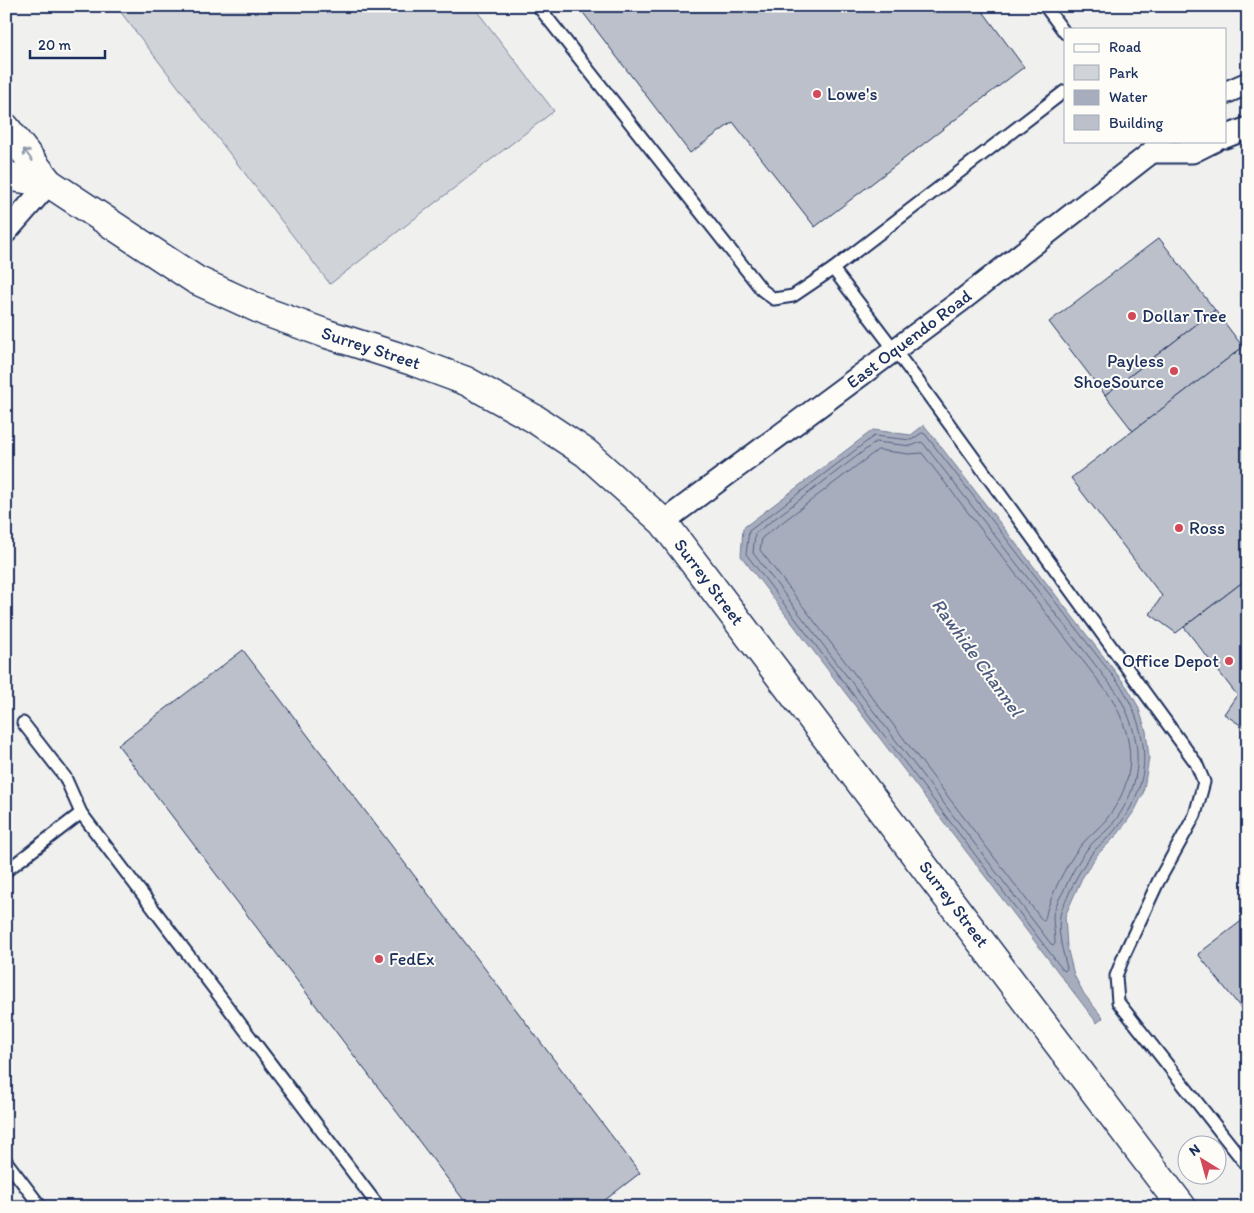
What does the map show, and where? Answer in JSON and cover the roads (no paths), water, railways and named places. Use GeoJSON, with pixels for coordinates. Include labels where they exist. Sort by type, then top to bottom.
{"type":"FeatureCollection","features":[{"type":"Feature","properties":{"kind":"street"},"geometry":{"type":"LineString","coordinates":[[1226,93],[1248,83]]}},
{"type":"Feature","properties":{"kind":"street","name":"Surrey Street"},"geometry":{"type":"LineString","coordinates":[[6,128],[49,183],[196,280],[266,312],[466,381],[535,419],[586,453],[663,522],[1182,1207]]}},
{"type":"Feature","properties":{"kind":"street"},"geometry":{"type":"LineString","coordinates":[[1226,137],[1248,128]]}},
{"type":"Feature","properties":{"kind":"street","name":"East Oquendo Road"},"geometry":{"type":"LineString","coordinates":[[663,522],[895,350],[1152,145],[1192,152],[1212,142]]}},
{"type":"Feature","properties":{"kind":"street","name":"Surrey Street"},"geometry":{"type":"LineString","coordinates":[[6,176],[49,183]]}},
{"type":"Feature","properties":{"kind":"street"},"geometry":{"type":"LineString","coordinates":[[6,232],[49,183]]}},
{"type":"Feature","properties":{"kind":"lane"},"geometry":{"type":"LineString","coordinates":[[538,6],[762,290],[774,299],[793,296],[833,269],[1064,92]]}},
{"type":"Feature","properties":{"kind":"lane"},"geometry":{"type":"LineString","coordinates":[[1046,6],[1064,32]]}},
{"type":"Feature","properties":{"kind":"lane"},"geometry":{"type":"LineString","coordinates":[[833,269],[895,350],[1196,763],[1204,782],[1195,816],[1158,882],[1125,953],[1116,976],[1118,1002],[1248,1168]]}},
{"type":"Feature","properties":{"kind":"lane"},"geometry":{"type":"LineString","coordinates":[[23,723],[65,777],[81,813],[379,1207]]}},
{"type":"Feature","properties":{"kind":"lane"},"geometry":{"type":"LineString","coordinates":[[6,871],[81,813]]}},
{"type":"Feature","properties":{"kind":"lane"},"geometry":{"type":"LineString","coordinates":[[6,1161],[41,1207]]}},
{"type":"Feature","properties":{"kind":"water","name":"Rawhide Channel"},"geometry":{"type":"Polygon","coordinates":[[[924,425],[1127,687],[1138,706],[1146,731],[1149,758],[1143,794],[1135,810],[1118,834],[1097,855],[1082,878],[1065,916],[1067,947],[1074,975],[1084,994],[1103,1018],[1097,1023],[741,556],[743,528],[873,430],[911,435],[924,425]]]}},
{"type":"Feature","properties":{"kind":"place","name":"Lowe's"},"geometry":{"type":"Point","coordinates":[817,94]}},
{"type":"Feature","properties":{"kind":"place","name":"Dollar Tree"},"geometry":{"type":"Point","coordinates":[1132,316]}},
{"type":"Feature","properties":{"kind":"place","name":"Payless ShoeSource"},"geometry":{"type":"Point","coordinates":[1174,371]}},
{"type":"Feature","properties":{"kind":"place","name":"Ross"},"geometry":{"type":"Point","coordinates":[1179,528]}},
{"type":"Feature","properties":{"kind":"place","name":"Office Depot"},"geometry":{"type":"Point","coordinates":[1229,661]}},
{"type":"Feature","properties":{"kind":"place","name":"FedEx"},"geometry":{"type":"Point","coordinates":[379,959]}}]}
